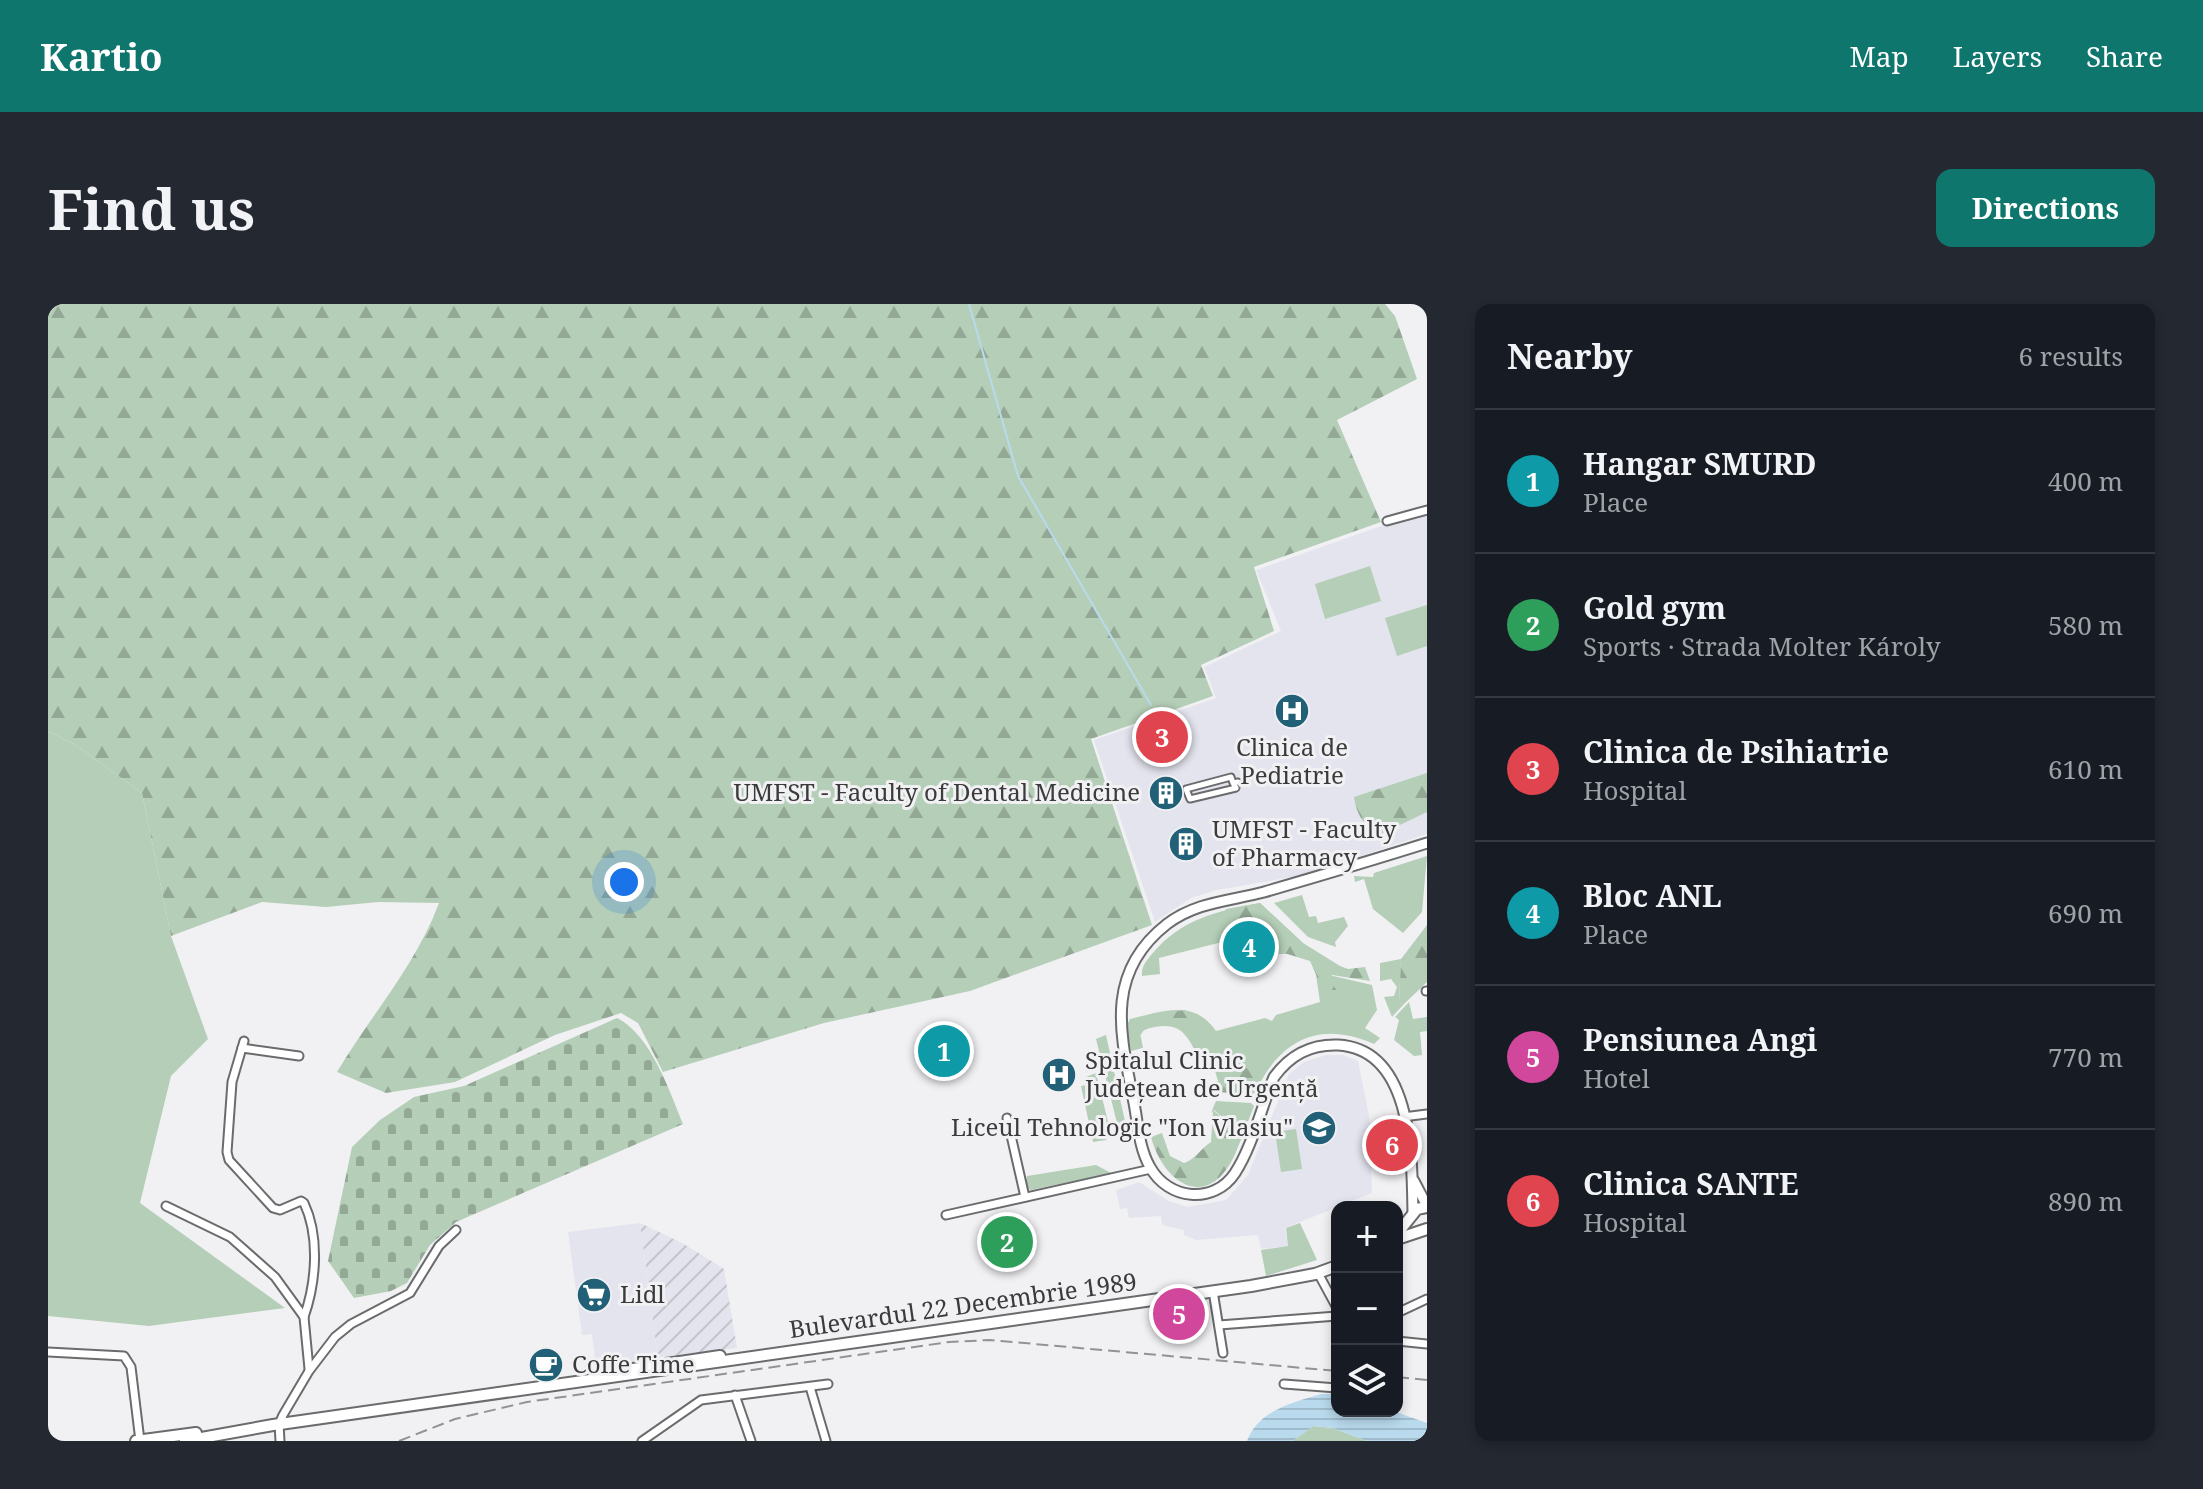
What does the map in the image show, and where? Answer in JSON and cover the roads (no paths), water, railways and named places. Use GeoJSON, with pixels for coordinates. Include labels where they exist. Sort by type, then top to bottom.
{"type":"FeatureCollection","features":[{"type":"Feature","properties":{"kind":"main road"},"geometry":{"type":"LineString","coordinates":[[1426,1229],[1415,1225],[1413,1178],[1403,1117],[1396,1084],[1381,1062],[1351,1046],[1308,1049],[1283,1065],[1274,1077],[1234,1174],[1208,1194],[1188,1195],[1167,1187],[1151,1169],[1137,1124],[1119,1020],[1120,1001],[1128,977],[1150,941],[1168,923],[1193,908],[1286,886],[1427,843]]}},
{"type":"Feature","properties":{"kind":"main road"},"geometry":{"type":"LineString","coordinates":[[1403,1228],[1417,1209],[1427,1206],[1413,1178]]}},
{"type":"Feature","properties":{"kind":"main road"},"geometry":{"type":"LineString","coordinates":[[1403,1235],[1426,1229]]}},
{"type":"Feature","properties":{"kind":"main road","name":"Bulevardul 22 Decembrie 1989"},"geometry":{"type":"LineString","coordinates":[[276,1424],[1213,1291],[1331,1268]]}},
{"type":"Feature","properties":{"kind":"main road"},"geometry":{"type":"LineString","coordinates":[[138,1441],[264,1423],[276,1424]]}},
{"type":"Feature","properties":{"kind":"main road"},"geometry":{"type":"LineString","coordinates":[[185,1441],[276,1424]]}},
{"type":"Feature","properties":{"kind":"street"},"geometry":{"type":"LineString","coordinates":[[1387,521],[1427,510]]}},
{"type":"Feature","properties":{"kind":"street"},"geometry":{"type":"LineString","coordinates":[[1231,777],[1236,782],[1236,788],[1190,799],[1186,789],[1231,777]]}},
{"type":"Feature","properties":{"kind":"street"},"geometry":{"type":"LineString","coordinates":[[299,1056],[243,1045],[232,1082],[227,1152],[234,1166],[273,1208],[280,1210],[301,1201],[304,1203],[311,1228],[314,1267],[304,1317],[309,1371]]}},
{"type":"Feature","properties":{"kind":"street"},"geometry":{"type":"LineString","coordinates":[[1403,1117],[1427,1114]]}},
{"type":"Feature","properties":{"kind":"street"},"geometry":{"type":"LineString","coordinates":[[1007,1118],[1025,1197]]}},
{"type":"Feature","properties":{"kind":"street"},"geometry":{"type":"LineString","coordinates":[[946,1215],[1151,1169]]}},
{"type":"Feature","properties":{"kind":"street"},"geometry":{"type":"LineString","coordinates":[[166,1206],[230,1237],[275,1277],[304,1317]]}},
{"type":"Feature","properties":{"kind":"street"},"geometry":{"type":"LineString","coordinates":[[280,1441],[276,1424],[309,1371],[344,1328],[414,1289],[439,1246],[456,1230]]}},
{"type":"Feature","properties":{"kind":"street"},"geometry":{"type":"LineString","coordinates":[[1318,1273],[1331,1297]]}},
{"type":"Feature","properties":{"kind":"street"},"geometry":{"type":"LineString","coordinates":[[1213,1291],[1223,1353]]}},
{"type":"Feature","properties":{"kind":"street"},"geometry":{"type":"LineString","coordinates":[[1403,1310],[1427,1299]]}},
{"type":"Feature","properties":{"kind":"street"},"geometry":{"type":"LineString","coordinates":[[1219,1325],[1331,1316]]}},
{"type":"Feature","properties":{"kind":"street"},"geometry":{"type":"LineString","coordinates":[[1403,1342],[1427,1344]]}},
{"type":"Feature","properties":{"kind":"street"},"geometry":{"type":"LineString","coordinates":[[48,1352],[124,1356],[131,1367],[138,1441]]}},
{"type":"Feature","properties":{"kind":"street"},"geometry":{"type":"LineString","coordinates":[[647,1439],[701,1400],[828,1384]]}},
{"type":"Feature","properties":{"kind":"street"},"geometry":{"type":"LineString","coordinates":[[1284,1384],[1331,1388]]}},
{"type":"Feature","properties":{"kind":"street"},"geometry":{"type":"LineString","coordinates":[[810,1387],[826,1441]]}},
{"type":"Feature","properties":{"kind":"street"},"geometry":{"type":"LineString","coordinates":[[735,1395],[751,1441]]}},
{"type":"Feature","properties":{"kind":"water"},"geometry":{"type":"Polygon","coordinates":[[[1321,1394],[1331,1394],[1331,1417],[1403,1417],[1403,1415],[1427,1423],[1427,1441],[1367,1441],[1333,1428],[1313,1426],[1293,1441],[1247,1441],[1260,1422],[1288,1405],[1321,1394]]]}},
{"type":"Feature","properties":{"kind":"waterway"},"geometry":{"type":"LineString","coordinates":[[969,304],[1018,476],[1151,705]]}},
{"type":"Feature","properties":{"kind":"railway"},"geometry":{"type":"LineString","coordinates":[[399,1441],[455,1419],[527,1402],[949,1342],[990,1340],[1331,1370]]}},
{"type":"Feature","properties":{"kind":"railway"},"geometry":{"type":"LineString","coordinates":[[1403,1378],[1427,1380]]}},
{"type":"Feature","properties":{"kind":"place","name":"Clinica de Pediatrie"},"geometry":{"type":"Point","coordinates":[1292,711]}},
{"type":"Feature","properties":{"kind":"place","name":"Clinica de Psihiatrie"},"geometry":{"type":"Point","coordinates":[1162,737]}},
{"type":"Feature","properties":{"kind":"place","name":"UMFST - Faculty of Dental Medicine"},"geometry":{"type":"Point","coordinates":[1166,793]}},
{"type":"Feature","properties":{"kind":"place","name":"UMFST - Faculty of Pharmacy"},"geometry":{"type":"Point","coordinates":[1186,844]}},
{"type":"Feature","properties":{"kind":"place","name":"Bloc ANL"},"geometry":{"type":"Point","coordinates":[1249,947]}},
{"type":"Feature","properties":{"kind":"place","name":"Hangar SMURD"},"geometry":{"type":"Point","coordinates":[944,1051]}},
{"type":"Feature","properties":{"kind":"place","name":"Spitalul Clinic Județean de Urgență"},"geometry":{"type":"Point","coordinates":[1059,1075]}},
{"type":"Feature","properties":{"kind":"place","name":"Liceul Tehnologic \"Ion Vlasiu\""},"geometry":{"type":"Point","coordinates":[1319,1128]}},
{"type":"Feature","properties":{"kind":"place","name":"Clinica SANTE"},"geometry":{"type":"Point","coordinates":[1392,1145]}},
{"type":"Feature","properties":{"kind":"place","name":"Gold gym"},"geometry":{"type":"Point","coordinates":[1007,1242]}},
{"type":"Feature","properties":{"kind":"place","name":"Lidl"},"geometry":{"type":"Point","coordinates":[594,1295]}},
{"type":"Feature","properties":{"kind":"place","name":"Pensiunea Angi"},"geometry":{"type":"Point","coordinates":[1179,1314]}},
{"type":"Feature","properties":{"kind":"place","name":"Coffe Time"},"geometry":{"type":"Point","coordinates":[546,1365]}}]}
